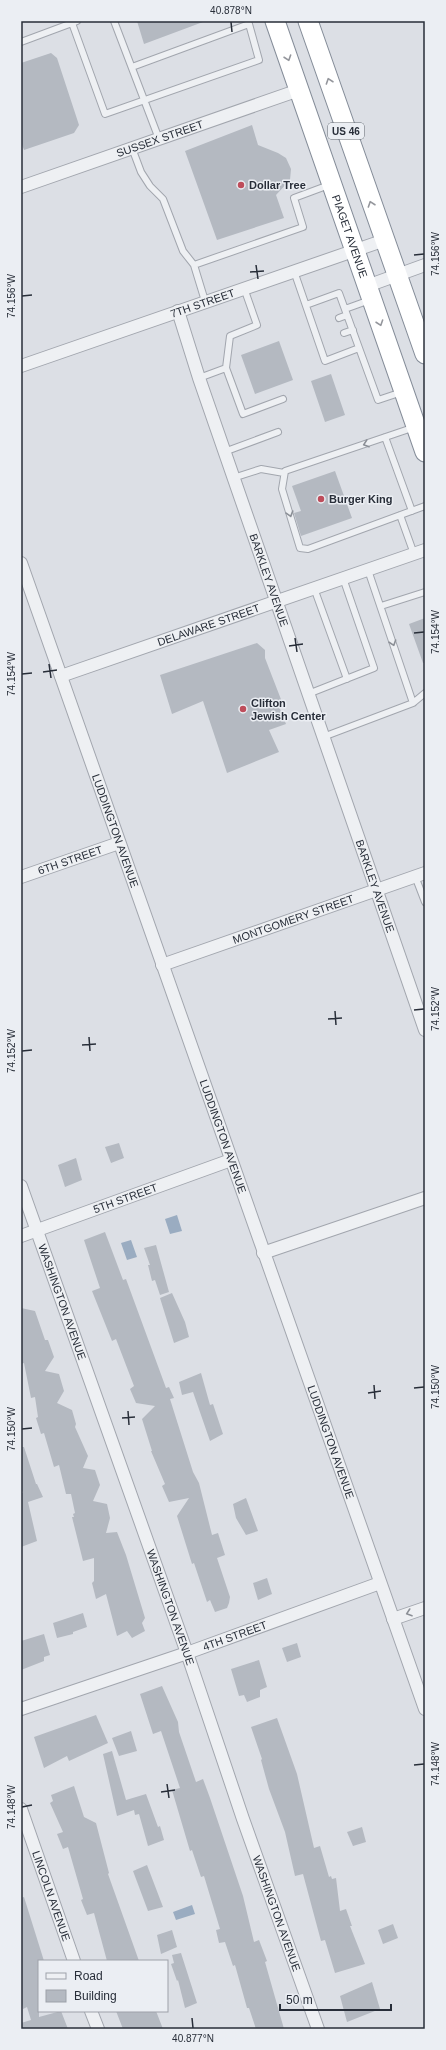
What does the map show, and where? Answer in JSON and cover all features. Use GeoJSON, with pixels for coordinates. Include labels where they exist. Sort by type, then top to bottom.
{"type":"FeatureCollection","features":[{"type":"Feature","properties":{"kind":"highway","name":"PIAGET AVENUE"},"geometry":{"type":"LineString","coordinates":[[275,21],[425,452]]}},
{"type":"Feature","properties":{"kind":"highway","name":"US 46"},"geometry":{"type":"LineString","coordinates":[[308,21],[425,354]]}},
{"type":"Feature","properties":{"kind":"street","name":"SUSSEX STREET"},"geometry":{"type":"LineString","coordinates":[[21,187],[299,90]]}},
{"type":"Feature","properties":{"kind":"street","name":"7TH STREET"},"geometry":{"type":"LineString","coordinates":[[21,366],[205,301],[385,240]]}},
{"type":"Feature","properties":{"kind":"street"},"geometry":{"type":"LineString","coordinates":[[370,293],[397,275],[425,265]]}},
{"type":"Feature","properties":{"kind":"street","name":"BARKLEY AVENUE"},"geometry":{"type":"LineString","coordinates":[[178,311],[224,452],[425,1030]]}},
{"type":"Feature","properties":{"kind":"street","name":"DELAWARE STREET"},"geometry":{"type":"LineString","coordinates":[[60,676],[420,552]]}},
{"type":"Feature","properties":{"kind":"street","name":"LUDDINGTON AVENUE"},"geometry":{"type":"LineString","coordinates":[[21,564],[230,1160],[425,1709]]}},
{"type":"Feature","properties":{"kind":"street","name":"6TH STREET"},"geometry":{"type":"LineString","coordinates":[[21,877],[119,843]]}},
{"type":"Feature","properties":{"kind":"street","name":"MONTGOMERY STREET"},"geometry":{"type":"LineString","coordinates":[[162,965],[420,874]]}},
{"type":"Feature","properties":{"kind":"street","name":"5TH STREET"},"geometry":{"type":"LineString","coordinates":[[21,1236],[230,1160]]}},
{"type":"Feature","properties":{"kind":"street","name":"WASHINGTON AVENUE"},"geometry":{"type":"LineString","coordinates":[[21,1186],[38,1230],[187,1653],[243,1819],[318,2029]]}},
{"type":"Feature","properties":{"kind":"street"},"geometry":{"type":"LineString","coordinates":[[263,1253],[425,1198]]}},
{"type":"Feature","properties":{"kind":"street","name":"4TH STREET"},"geometry":{"type":"LineString","coordinates":[[21,1709],[187,1653],[380,1583]]}},
{"type":"Feature","properties":{"kind":"street"},"geometry":{"type":"LineString","coordinates":[[393,1619],[425,1608]]}},
{"type":"Feature","properties":{"kind":"street","name":"LINCOLN AVENUE"},"geometry":{"type":"LineString","coordinates":[[21,1809],[74,1960]]}},
{"type":"Feature","properties":{"kind":"street"},"geometry":{"type":"LineString","coordinates":[[91,2012],[98,2029]]}},
{"type":"Feature","properties":{"kind":"lane"},"geometry":{"type":"LineString","coordinates":[[114,21],[159,139]]}},
{"type":"Feature","properties":{"kind":"lane"},"geometry":{"type":"LineString","coordinates":[[21,42],[74,22],[105,114],[259,60],[249,24],[132,66]]}},
{"type":"Feature","properties":{"kind":"lane"},"geometry":{"type":"LineString","coordinates":[[132,148],[141,172],[150,186],[163,199],[183,251],[194,265],[205,301]]}},
{"type":"Feature","properties":{"kind":"lane"},"geometry":{"type":"LineString","coordinates":[[194,265],[303,227],[294,198],[332,184]]}},
{"type":"Feature","properties":{"kind":"lane"},"geometry":{"type":"LineString","coordinates":[[294,271],[306,305],[316,326],[325,360],[359,348]]}},
{"type":"Feature","properties":{"kind":"lane"},"geometry":{"type":"LineString","coordinates":[[244,288],[257,325],[230,336],[226,368],[243,414],[283,399]]}},
{"type":"Feature","properties":{"kind":"lane"},"geometry":{"type":"LineString","coordinates":[[306,305],[339,293],[378,400],[404,391]]}},
{"type":"Feature","properties":{"kind":"lane"},"geometry":{"type":"LineString","coordinates":[[339,318],[370,293]]}},
{"type":"Feature","properties":{"kind":"lane"},"geometry":{"type":"LineString","coordinates":[[344,333],[353,330]]}},
{"type":"Feature","properties":{"kind":"lane"},"geometry":{"type":"LineString","coordinates":[[199,378],[226,368]]}},
{"type":"Feature","properties":{"kind":"lane"},"geometry":{"type":"LineString","coordinates":[[234,478],[261,469],[284,473],[285,471],[416,426]]}},
{"type":"Feature","properties":{"kind":"lane"},"geometry":{"type":"LineString","coordinates":[[224,452],[278,432]]}},
{"type":"Feature","properties":{"kind":"lane"},"geometry":{"type":"LineString","coordinates":[[385,437],[412,511]]}},
{"type":"Feature","properties":{"kind":"lane"},"geometry":{"type":"LineString","coordinates":[[284,473],[282,489],[300,548],[308,549],[425,506]]}},
{"type":"Feature","properties":{"kind":"lane"},"geometry":{"type":"LineString","coordinates":[[400,515],[420,552]]}},
{"type":"Feature","properties":{"kind":"lane"},"geometry":{"type":"LineString","coordinates":[[368,570],[414,702]]}},
{"type":"Feature","properties":{"kind":"lane"},"geometry":{"type":"LineString","coordinates":[[308,694],[374,668],[344,578]]}},
{"type":"Feature","properties":{"kind":"lane"},"geometry":{"type":"LineString","coordinates":[[314,588],[347,679]]}},
{"type":"Feature","properties":{"kind":"lane"},"geometry":{"type":"LineString","coordinates":[[381,606],[425,592]]}},
{"type":"Feature","properties":{"kind":"lane"},"geometry":{"type":"LineString","coordinates":[[323,737],[414,702],[425,693]]}},
{"type":"Feature","properties":{"kind":"lane"},"geometry":{"type":"LineString","coordinates":[[420,874],[425,902]]}},
{"type":"Feature","properties":{"kind":"water"},"geometry":{"type":"Polygon","coordinates":[[[177,1215],[182,1231],[170,1234],[165,1219],[177,1215]]]}},
{"type":"Feature","properties":{"kind":"water"},"geometry":{"type":"Polygon","coordinates":[[[131,1240],[137,1257],[127,1260],[121,1243],[131,1240]]]}},
{"type":"Feature","properties":{"kind":"water"},"geometry":{"type":"Polygon","coordinates":[[[192,1905],[195,1914],[176,1920],[173,1912],[192,1905]]]}},
{"type":"Feature","properties":{"kind":"building"},"geometry":{"type":"Polygon","coordinates":[[[137,21],[203,21],[203,22],[144,44],[137,21]]]}},
{"type":"Feature","properties":{"kind":"building"},"geometry":{"type":"Polygon","coordinates":[[[51,53],[57,58],[79,125],[74,133],[24,150],[21,142],[21,63],[51,53]]]}},
{"type":"Feature","properties":{"kind":"building","name":"Dollar Tree"},"geometry":{"type":"Polygon","coordinates":[[[252,125],[258,145],[286,158],[291,169],[290,180],[276,195],[284,218],[217,240],[185,151],[252,125]]]}},
{"type":"Feature","properties":{"kind":"building"},"geometry":{"type":"Polygon","coordinates":[[[279,341],[293,380],[255,394],[241,355],[279,341]]]}},
{"type":"Feature","properties":{"kind":"building"},"geometry":{"type":"Polygon","coordinates":[[[331,374],[345,415],[325,422],[311,381],[331,374]]]}},
{"type":"Feature","properties":{"kind":"building","name":"Burger King"},"geometry":{"type":"Polygon","coordinates":[[[335,471],[352,518],[301,536],[294,513],[301,511],[292,486],[335,471]]]}},
{"type":"Feature","properties":{"kind":"building"},"geometry":{"type":"Polygon","coordinates":[[[425,618],[425,663],[423,663],[409,624],[425,618]]]}},
{"type":"Feature","properties":{"kind":"building","name":"Clifton Jewish Center"},"geometry":{"type":"Polygon","coordinates":[[[257,643],[265,650],[265,658],[282,702],[278,704],[286,724],[269,730],[279,752],[227,773],[203,701],[172,714],[160,675],[257,643]]]}},
{"type":"Feature","properties":{"kind":"building"},"geometry":{"type":"Polygon","coordinates":[[[119,1143],[124,1158],[111,1163],[105,1147],[119,1143]]]}},
{"type":"Feature","properties":{"kind":"building"},"geometry":{"type":"Polygon","coordinates":[[[76,1158],[82,1180],[65,1187],[58,1165],[76,1158]]]}},
{"type":"Feature","properties":{"kind":"building"},"geometry":{"type":"Polygon","coordinates":[[[105,1232],[123,1280],[126,1279],[166,1388],[169,1387],[174,1398],[170,1399],[193,1472],[199,1483],[212,1535],[218,1533],[225,1555],[217,1558],[230,1597],[229,1603],[227,1608],[215,1612],[210,1600],[207,1602],[194,1563],[192,1564],[177,1516],[189,1498],[169,1502],[162,1486],[165,1484],[151,1451],[142,1419],[155,1406],[136,1403],[130,1389],[134,1386],[116,1339],[112,1341],[92,1291],[100,1288],[84,1240],[105,1232]]]}},
{"type":"Feature","properties":{"kind":"building"},"geometry":{"type":"Polygon","coordinates":[[[156,1245],[169,1292],[160,1295],[155,1280],[152,1281],[148,1265],[150,1265],[144,1248],[156,1245]]]}},
{"type":"Feature","properties":{"kind":"building"},"geometry":{"type":"Polygon","coordinates":[[[172,1293],[185,1322],[189,1337],[174,1343],[160,1298],[172,1293]]]}},
{"type":"Feature","properties":{"kind":"building"},"geometry":{"type":"Polygon","coordinates":[[[21,1308],[35,1311],[45,1340],[48,1340],[54,1357],[45,1371],[59,1374],[64,1391],[57,1403],[72,1410],[76,1424],[75,1427],[88,1456],[83,1468],[95,1470],[100,1485],[93,1501],[107,1504],[110,1518],[106,1533],[117,1532],[126,1555],[145,1618],[142,1623],[145,1631],[132,1638],[127,1631],[117,1636],[106,1594],[96,1599],[92,1583],[94,1581],[94,1558],[83,1561],[72,1517],[74,1517],[73,1514],[75,1513],[71,1494],[66,1494],[59,1465],[54,1467],[44,1433],[41,1434],[36,1418],[38,1417],[35,1397],[31,1398],[24,1363],[21,1364],[21,1308]]]}},
{"type":"Feature","properties":{"kind":"building"},"geometry":{"type":"Polygon","coordinates":[[[201,1373],[210,1405],[213,1404],[223,1434],[210,1441],[193,1392],[182,1395],[179,1382],[201,1373]]]}},
{"type":"Feature","properties":{"kind":"building"},"geometry":{"type":"Polygon","coordinates":[[[21,1447],[24,1447],[36,1484],[43,1497],[28,1502],[37,1541],[21,1547],[21,1493],[23,1493],[21,1488],[21,1447]]]}},
{"type":"Feature","properties":{"kind":"building"},"geometry":{"type":"Polygon","coordinates":[[[246,1498],[258,1531],[246,1535],[236,1518],[233,1504],[246,1498]]]}},
{"type":"Feature","properties":{"kind":"building"},"geometry":{"type":"Polygon","coordinates":[[[267,1578],[272,1594],[258,1600],[253,1583],[267,1578]]]}},
{"type":"Feature","properties":{"kind":"building"},"geometry":{"type":"Polygon","coordinates":[[[83,1613],[87,1627],[73,1632],[73,1634],[57,1638],[53,1623],[83,1613]]]}},
{"type":"Feature","properties":{"kind":"building"},"geometry":{"type":"Polygon","coordinates":[[[44,1634],[50,1655],[44,1657],[44,1661],[21,1670],[21,1641],[44,1634]]]}},
{"type":"Feature","properties":{"kind":"building"},"geometry":{"type":"Polygon","coordinates":[[[297,1643],[301,1657],[287,1662],[282,1648],[297,1643]]]}},
{"type":"Feature","properties":{"kind":"building"},"geometry":{"type":"Polygon","coordinates":[[[259,1660],[267,1687],[260,1690],[260,1697],[247,1702],[244,1695],[239,1696],[231,1669],[259,1660]]]}},
{"type":"Feature","properties":{"kind":"building"},"geometry":{"type":"Polygon","coordinates":[[[162,1686],[178,1722],[179,1732],[196,1782],[203,1779],[210,1798],[243,1896],[254,1942],[259,1940],[267,1961],[265,1962],[284,2029],[256,2029],[249,2008],[247,2008],[235,1965],[233,1966],[225,1942],[219,1943],[216,1930],[220,1929],[204,1876],[201,1877],[192,1850],[190,1851],[172,1790],[180,1788],[161,1731],[153,1734],[140,1694],[162,1686]]]}},
{"type":"Feature","properties":{"kind":"building"},"geometry":{"type":"Polygon","coordinates":[[[96,1715],[108,1743],[69,1761],[67,1756],[44,1768],[34,1737],[96,1715]]]}},
{"type":"Feature","properties":{"kind":"building"},"geometry":{"type":"Polygon","coordinates":[[[277,1718],[297,1774],[314,1848],[320,1846],[329,1877],[331,1876],[332,1879],[336,1878],[340,1911],[346,1909],[352,1926],[350,1926],[365,1964],[335,1973],[325,1940],[321,1941],[303,1874],[295,1876],[285,1832],[269,1789],[261,1760],[262,1759],[251,1727],[277,1718]]]}},
{"type":"Feature","properties":{"kind":"building"},"geometry":{"type":"Polygon","coordinates":[[[131,1731],[137,1751],[119,1756],[112,1738],[131,1731]]]}},
{"type":"Feature","properties":{"kind":"building"},"geometry":{"type":"Polygon","coordinates":[[[112,1751],[126,1800],[146,1794],[158,1827],[160,1826],[164,1840],[148,1846],[139,1814],[135,1815],[134,1810],[117,1816],[103,1754],[112,1751]]]}},
{"type":"Feature","properties":{"kind":"building"},"geometry":{"type":"Polygon","coordinates":[[[74,1786],[84,1817],[96,1823],[109,1873],[108,1874],[139,1960],[107,1960],[94,1913],[87,1915],[81,1900],[83,1899],[68,1847],[63,1849],[57,1834],[63,1832],[50,1803],[53,1801],[51,1795],[74,1786]]]}},
{"type":"Feature","properties":{"kind":"building"},"geometry":{"type":"Polygon","coordinates":[[[362,1827],[366,1842],[353,1846],[347,1832],[362,1827]]]}},
{"type":"Feature","properties":{"kind":"building"},"geometry":{"type":"Polygon","coordinates":[[[147,1865],[163,1907],[148,1911],[133,1871],[147,1865]]]}},
{"type":"Feature","properties":{"kind":"building"},"geometry":{"type":"Polygon","coordinates":[[[24,1897],[44,1960],[38,1960],[39,2017],[61,2012],[68,2029],[21,2029],[21,2023],[31,2020],[27,2007],[23,2009],[21,1999],[21,1898],[24,1897]]]}},
{"type":"Feature","properties":{"kind":"building"},"geometry":{"type":"Polygon","coordinates":[[[393,1924],[398,1938],[383,1944],[378,1930],[393,1924]]]}},
{"type":"Feature","properties":{"kind":"building"},"geometry":{"type":"Polygon","coordinates":[[[172,1930],[177,1947],[161,1954],[157,1935],[172,1930]]]}},
{"type":"Feature","properties":{"kind":"building"},"geometry":{"type":"Polygon","coordinates":[[[181,1953],[197,2003],[185,2008],[178,1980],[177,1981],[171,1964],[174,1963],[172,1955],[181,1953]]]}},
{"type":"Feature","properties":{"kind":"building"},"geometry":{"type":"Polygon","coordinates":[[[372,1982],[380,2009],[347,2022],[340,1996],[372,1982]]]}},
{"type":"Feature","properties":{"kind":"building"},"geometry":{"type":"Polygon","coordinates":[[[116,2012],[156,2012],[163,2029],[123,2029],[116,2012]]]}},
{"type":"Feature","properties":{"kind":"place","name":"Dollar Tree"},"geometry":{"type":"Point","coordinates":[241,185]}},
{"type":"Feature","properties":{"kind":"place","name":"Burger King"},"geometry":{"type":"Point","coordinates":[321,499]}},
{"type":"Feature","properties":{"kind":"place","name":"Clifton Jewish Center"},"geometry":{"type":"Point","coordinates":[243,709]}}]}
